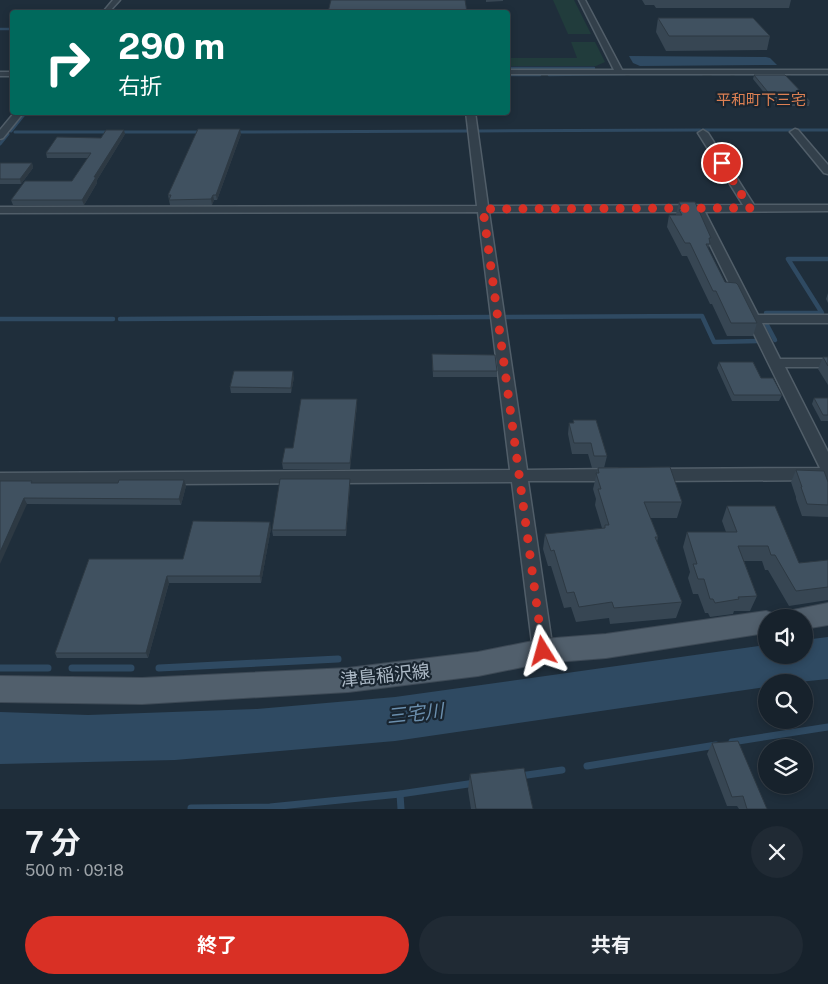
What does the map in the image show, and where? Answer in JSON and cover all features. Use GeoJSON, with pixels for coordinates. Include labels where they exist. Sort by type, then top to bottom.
{"type":"FeatureCollection","features":[{"type":"Feature","properties":{"kind":"main road"},"geometry":{"type":"LineString","coordinates":[[813,616],[828,614]]}},
{"type":"Feature","properties":{"kind":"main road","name":"津島稲沢線"},"geometry":{"type":"LineString","coordinates":[[0,689],[142,691],[348,680],[478,664],[543,651],[606,646],[758,623]]}},
{"type":"Feature","properties":{"kind":"street"},"geometry":{"type":"LineString","coordinates":[[108,10],[117,0]]}},
{"type":"Feature","properties":{"kind":"street"},"geometry":{"type":"LineString","coordinates":[[582,0],[619,72]]}},
{"type":"Feature","properties":{"kind":"street"},"geometry":{"type":"LineString","coordinates":[[510,72],[828,72]]}},
{"type":"Feature","properties":{"kind":"street"},"geometry":{"type":"LineString","coordinates":[[0,136],[18,115]]}},
{"type":"Feature","properties":{"kind":"street"},"geometry":{"type":"LineString","coordinates":[[470,115],[543,651]]}},
{"type":"Feature","properties":{"kind":"street"},"geometry":{"type":"LineString","coordinates":[[795,132],[828,171]]}},
{"type":"Feature","properties":{"kind":"street"},"geometry":{"type":"LineString","coordinates":[[703,133],[750,208]]}},
{"type":"Feature","properties":{"kind":"street"},"geometry":{"type":"LineString","coordinates":[[698,208],[828,468]]}},
{"type":"Feature","properties":{"kind":"street"},"geometry":{"type":"LineString","coordinates":[[0,210],[828,208]]}},
{"type":"Feature","properties":{"kind":"street"},"geometry":{"type":"LineString","coordinates":[[753,319],[828,319]]}},
{"type":"Feature","properties":{"kind":"street"},"geometry":{"type":"LineString","coordinates":[[776,363],[828,363]]}},
{"type":"Feature","properties":{"kind":"street"},"geometry":{"type":"LineString","coordinates":[[0,479],[828,474]]}},
{"type":"Feature","properties":{"kind":"green space"},"geometry":{"type":"Polygon","coordinates":[[[553,0],[574,0],[591,34],[568,34],[553,0]]]}},
{"type":"Feature","properties":{"kind":"green space"},"geometry":{"type":"Polygon","coordinates":[[[571,42],[595,42],[605,62],[596,66],[510,66],[510,58],[577,58],[571,42]]]}},
{"type":"Feature","properties":{"kind":"water"},"geometry":{"type":"Polygon","coordinates":[[[629,56],[766,57],[770,58],[777,65],[640,66],[633,63],[629,56]]]}},
{"type":"Feature","properties":{"kind":"water","name":"三宅川"},"geometry":{"type":"Polygon","coordinates":[[[828,637],[828,679],[813,681],[813,674],[758,674],[758,688],[395,741],[175,760],[0,764],[0,712],[88,715],[257,709],[395,697],[758,646],[758,664],[813,664],[813,639],[828,637]]]}},
{"type":"Feature","properties":{"kind":"building"},"geometry":{"type":"Polygon","coordinates":[[[331,0],[465,0],[467,10],[328,10],[331,0]]]}},
{"type":"Feature","properties":{"kind":"building"},"geometry":{"type":"Polygon","coordinates":[[[658,18],[753,18],[770,36],[669,36],[658,18]]]}},
{"type":"Feature","properties":{"kind":"building"},"geometry":{"type":"Polygon","coordinates":[[[754,75],[785,75],[810,101],[776,102],[754,75]]]}},
{"type":"Feature","properties":{"kind":"building"},"geometry":{"type":"Polygon","coordinates":[[[198,129],[240,129],[216,195],[213,195],[211,199],[169,200],[171,195],[168,195],[198,129]]]}},
{"type":"Feature","properties":{"kind":"building"},"geometry":{"type":"Polygon","coordinates":[[[106,130],[124,130],[94,177],[96,177],[82,200],[11,200],[25,181],[72,181],[91,153],[46,153],[57,137],[101,138],[106,130]]]}},
{"type":"Feature","properties":{"kind":"building"},"geometry":{"type":"Polygon","coordinates":[[[0,163],[32,163],[20,179],[0,179],[0,163]]]}},
{"type":"Feature","properties":{"kind":"building"},"geometry":{"type":"Polygon","coordinates":[[[679,202],[695,202],[711,238],[709,238],[710,244],[706,244],[725,282],[738,285],[757,323],[731,323],[690,243],[685,243],[669,215],[682,215],[679,210],[682,209],[679,202]]]}},
{"type":"Feature","properties":{"kind":"building"},"geometry":{"type":"Polygon","coordinates":[[[432,354],[495,355],[497,371],[433,371],[432,354]]]}},
{"type":"Feature","properties":{"kind":"building"},"geometry":{"type":"Polygon","coordinates":[[[823,357],[828,357],[828,366],[823,357]]]}},
{"type":"Feature","properties":{"kind":"building"},"geometry":{"type":"Polygon","coordinates":[[[719,362],[753,362],[761,378],[773,378],[782,395],[734,395],[719,362]]]}},
{"type":"Feature","properties":{"kind":"building"},"geometry":{"type":"Polygon","coordinates":[[[234,371],[293,371],[291,388],[230,387],[234,371]]]}},
{"type":"Feature","properties":{"kind":"building"},"geometry":{"type":"Polygon","coordinates":[[[814,398],[828,398],[828,415],[823,415],[814,398]]]}},
{"type":"Feature","properties":{"kind":"building"},"geometry":{"type":"Polygon","coordinates":[[[301,399],[357,399],[350,463],[282,463],[285,448],[293,448],[301,399]]]}},
{"type":"Feature","properties":{"kind":"building"},"geometry":{"type":"Polygon","coordinates":[[[573,420],[596,420],[607,456],[594,456],[591,443],[574,443],[569,423],[574,423],[573,420]]]}},
{"type":"Feature","properties":{"kind":"building"},"geometry":{"type":"Polygon","coordinates":[[[670,467],[682,502],[644,502],[658,537],[655,537],[682,602],[614,608],[612,602],[579,607],[574,592],[567,593],[554,550],[551,551],[545,534],[605,528],[605,525],[609,525],[598,489],[601,489],[596,473],[599,473],[598,468],[670,467]]]}},
{"type":"Feature","properties":{"kind":"building"},"geometry":{"type":"Polygon","coordinates":[[[796,470],[824,471],[828,482],[828,505],[807,504],[796,470]]]}},
{"type":"Feature","properties":{"kind":"building"},"geometry":{"type":"Polygon","coordinates":[[[280,479],[350,479],[346,530],[272,530],[280,479]]]}},
{"type":"Feature","properties":{"kind":"building"},"geometry":{"type":"Polygon","coordinates":[[[119,480],[184,480],[179,499],[24,498],[0,552],[0,481],[118,483],[119,480]]]}},
{"type":"Feature","properties":{"kind":"building"},"geometry":{"type":"Polygon","coordinates":[[[727,506],[775,506],[799,563],[828,560],[828,587],[796,591],[775,555],[771,555],[768,546],[738,546],[757,596],[738,597],[739,599],[715,603],[713,599],[710,599],[704,579],[698,579],[693,564],[697,564],[687,532],[737,532],[727,506]]]}},
{"type":"Feature","properties":{"kind":"building"},"geometry":{"type":"Polygon","coordinates":[[[193,521],[270,522],[260,576],[167,576],[146,653],[55,653],[89,559],[183,559],[193,521]]]}},
{"type":"Feature","properties":{"kind":"building"},"geometry":{"type":"Polygon","coordinates":[[[738,741],[758,788],[758,794],[761,794],[767,809],[747,809],[743,796],[732,797],[712,743],[738,741]]]}},
{"type":"Feature","properties":{"kind":"building"},"geometry":{"type":"Polygon","coordinates":[[[524,768],[533,809],[476,809],[470,774],[524,768]]]}},
{"type":"Feature","properties":{"kind":"waterway"},"geometry":{"type":"LineString","coordinates":[[0,29],[10,29]]}},
{"type":"Feature","properties":{"kind":"waterway"},"geometry":{"type":"LineString","coordinates":[[510,68],[594,68]]}},
{"type":"Feature","properties":{"kind":"waterway"},"geometry":{"type":"LineString","coordinates":[[549,75],[625,74]]}},
{"type":"Feature","properties":{"kind":"waterway"},"geometry":{"type":"LineString","coordinates":[[630,74],[702,74]]}},
{"type":"Feature","properties":{"kind":"waterway"},"geometry":{"type":"LineString","coordinates":[[712,74],[730,74]]}},
{"type":"Feature","properties":{"kind":"waterway"},"geometry":{"type":"LineString","coordinates":[[735,74],[779,74]]}},
{"type":"Feature","properties":{"kind":"waterway"},"geometry":{"type":"LineString","coordinates":[[791,74],[828,74]]}},
{"type":"Feature","properties":{"kind":"waterway"},"geometry":{"type":"LineString","coordinates":[[510,75],[540,75]]}},
{"type":"Feature","properties":{"kind":"waterway"},"geometry":{"type":"LineString","coordinates":[[11,131],[24,115]]}},
{"type":"Feature","properties":{"kind":"waterway"},"geometry":{"type":"LineString","coordinates":[[478,131],[700,130]]}},
{"type":"Feature","properties":{"kind":"waterway"},"geometry":{"type":"LineString","coordinates":[[702,130],[794,130]]}},
{"type":"Feature","properties":{"kind":"waterway"},"geometry":{"type":"LineString","coordinates":[[799,130],[828,130]]}},
{"type":"Feature","properties":{"kind":"waterway"},"geometry":{"type":"LineString","coordinates":[[236,132],[468,131]]}},
{"type":"Feature","properties":{"kind":"waterway"},"geometry":{"type":"LineString","coordinates":[[15,132],[110,132]]}},
{"type":"Feature","properties":{"kind":"waterway"},"geometry":{"type":"LineString","coordinates":[[118,132],[202,132]]}},
{"type":"Feature","properties":{"kind":"waterway"},"geometry":{"type":"LineString","coordinates":[[0,144],[8,134]]}},
{"type":"Feature","properties":{"kind":"waterway"},"geometry":{"type":"LineString","coordinates":[[766,313],[822,313],[788,259],[828,259]]}},
{"type":"Feature","properties":{"kind":"waterway"},"geometry":{"type":"LineString","coordinates":[[506,317],[702,316],[714,342],[759,341]]}},
{"type":"Feature","properties":{"kind":"waterway"},"geometry":{"type":"LineString","coordinates":[[120,319],[492,317]]}},
{"type":"Feature","properties":{"kind":"waterway"},"geometry":{"type":"LineString","coordinates":[[0,319],[113,319]]}},
{"type":"Feature","properties":{"kind":"waterway"},"geometry":{"type":"LineString","coordinates":[[767,325],[775,340]]}},
{"type":"Feature","properties":{"kind":"waterway"},"geometry":{"type":"LineString","coordinates":[[159,668],[338,659]]}},
{"type":"Feature","properties":{"kind":"waterway"},"geometry":{"type":"LineString","coordinates":[[0,668],[48,668]]}},
{"type":"Feature","properties":{"kind":"waterway"},"geometry":{"type":"LineString","coordinates":[[72,668],[131,668]]}},
{"type":"Feature","properties":{"kind":"waterway"},"geometry":{"type":"LineString","coordinates":[[732,742],[828,727]]}},
{"type":"Feature","properties":{"kind":"waterway"},"geometry":{"type":"LineString","coordinates":[[587,766],[716,745]]}},
{"type":"Feature","properties":{"kind":"waterway"},"geometry":{"type":"LineString","coordinates":[[520,776],[562,770]]}},
{"type":"Feature","properties":{"kind":"waterway"},"geometry":{"type":"LineString","coordinates":[[400,794],[475,783]]}},
{"type":"Feature","properties":{"kind":"waterway"},"geometry":{"type":"LineString","coordinates":[[191,808],[270,807],[400,794]]}},
{"type":"Feature","properties":{"kind":"waterway"},"geometry":{"type":"LineString","coordinates":[[400,794],[401,809]]}},
{"type":"Feature","properties":{"kind":"district","name":"平和町下三宅"},"geometry":{"type":"Point","coordinates":[761,99]}},
{"type":"Feature","properties":{"kind":"route"},"geometry":{"type":"LineString","coordinates":[[543,651],[483,209],[750,208],[722,163]]}}]}
